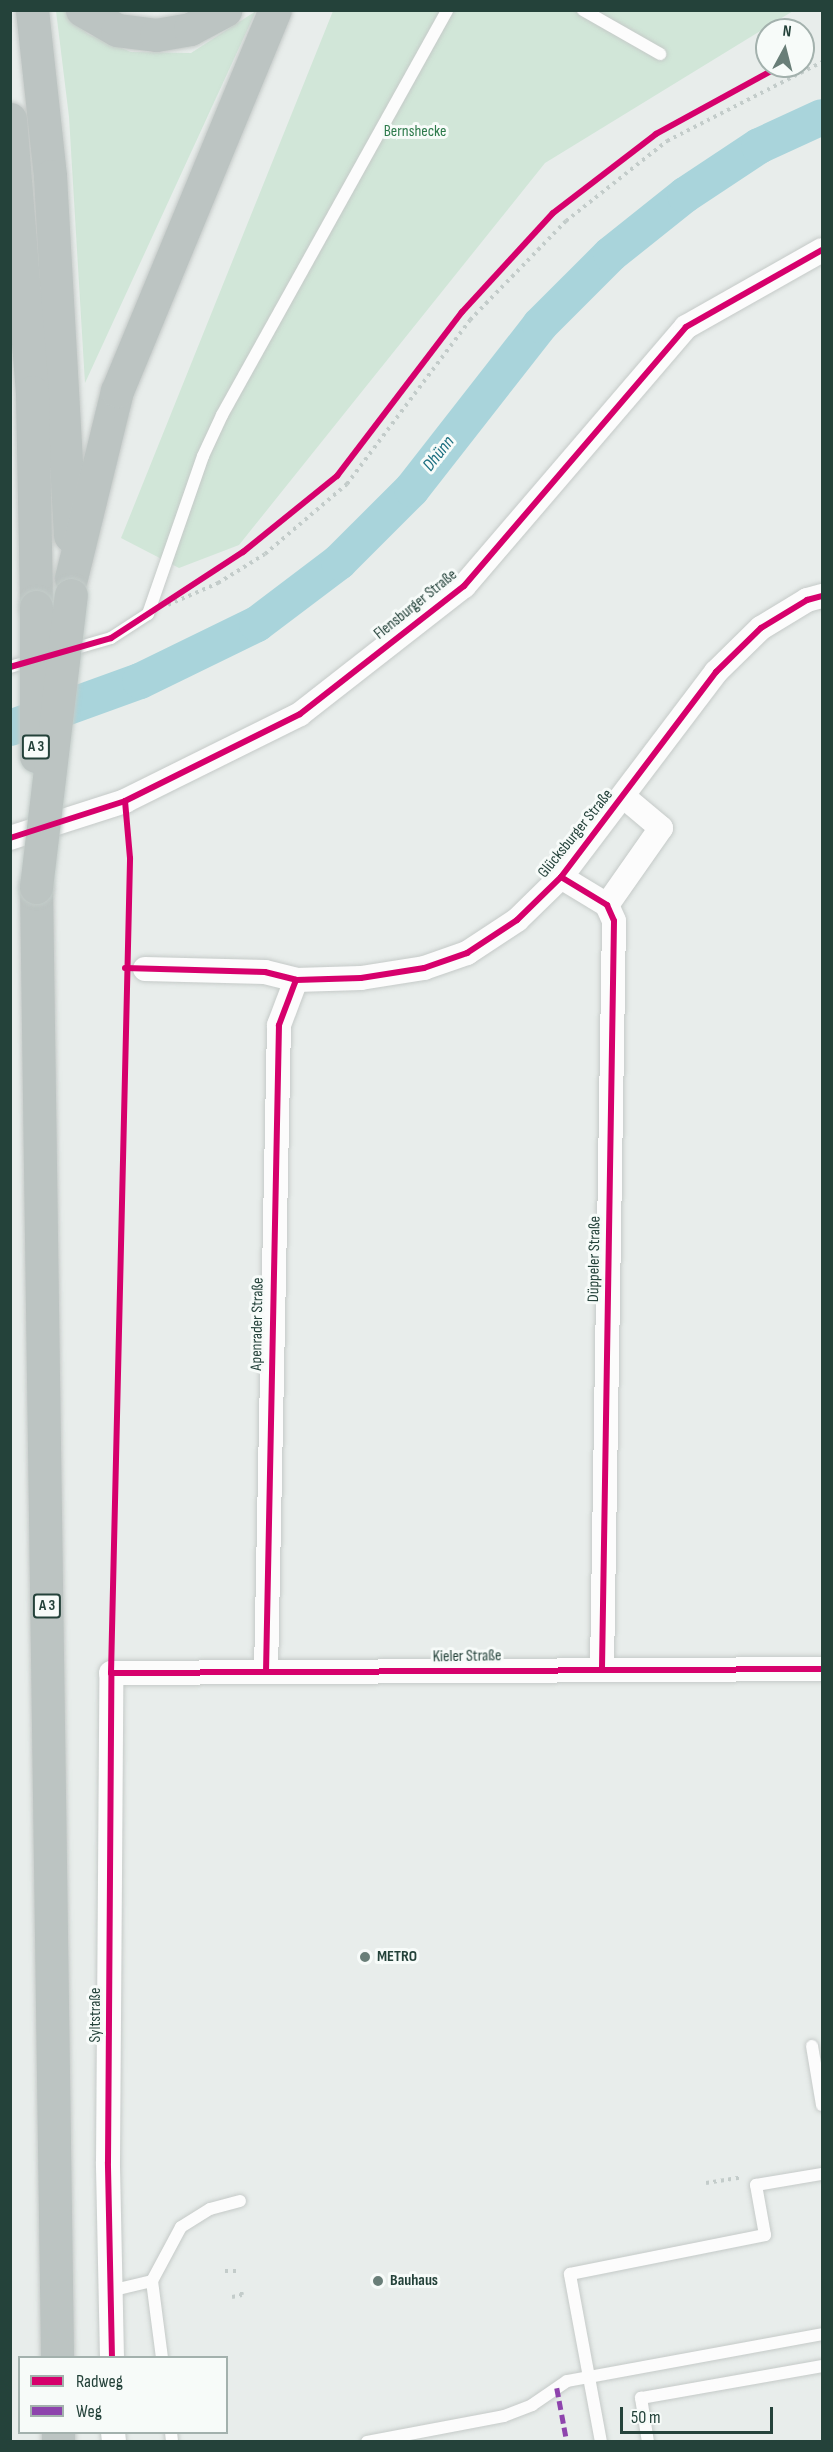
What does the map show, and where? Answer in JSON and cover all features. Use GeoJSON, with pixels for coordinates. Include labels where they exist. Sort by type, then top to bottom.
{"type":"FeatureCollection","features":[{"type":"Feature","properties":{"kind":"highway"},"geometry":{"type":"LineString","coordinates":[[32,10],[50,176],[71,586]]}},
{"type":"Feature","properties":{"kind":"highway"},"geometry":{"type":"LineString","coordinates":[[81,10],[117,30],[156,35],[190,29],[225,10]]}},
{"type":"Feature","properties":{"kind":"highway"},"geometry":{"type":"LineString","coordinates":[[36,887],[71,586],[117,391],[274,10]]}},
{"type":"Feature","properties":{"kind":"highway","name":"A 3"},"geometry":{"type":"LineString","coordinates":[[10,118],[32,392],[36,607],[36,887],[57,2356]]}},
{"type":"Feature","properties":{"kind":"street","name":"Flensburger Straße"},"geometry":{"type":"LineString","coordinates":[[10,838],[125,801],[300,714],[464,586],[686,327],[822,250]]}},
{"type":"Feature","properties":{"kind":"street","name":"Glücksburger Straße"},"geometry":{"type":"LineString","coordinates":[[145,969],[265,972],[296,980],[361,978],[424,968],[467,953],[517,920],[561,877],[624,797],[716,672],[761,628],[807,600],[822,596]]}},
{"type":"Feature","properties":{"kind":"street","name":"Glücksburger Straße"},"geometry":{"type":"LineString","coordinates":[[607,905],[661,828],[624,797]]}},
{"type":"Feature","properties":{"kind":"street"},"geometry":{"type":"LineString","coordinates":[[561,877],[607,905]]}},
{"type":"Feature","properties":{"kind":"street","name":"Düppeler Straße"},"geometry":{"type":"LineString","coordinates":[[602,1670],[614,921],[607,905]]}},
{"type":"Feature","properties":{"kind":"street","name":"Apenrader Straße"},"geometry":{"type":"LineString","coordinates":[[266,1672],[279,1025],[296,980]]}},
{"type":"Feature","properties":{"kind":"street","name":"Kieler Straße"},"geometry":{"type":"LineString","coordinates":[[111,1673],[822,1668]]}},
{"type":"Feature","properties":{"kind":"street","name":"Syltstraße"},"geometry":{"type":"LineString","coordinates":[[111,1673],[110,2290],[112,2356]]}},
{"type":"Feature","properties":{"kind":"lane"},"geometry":{"type":"LineString","coordinates":[[10,667],[111,638],[148,614],[203,456],[222,415],[447,10]]}},
{"type":"Feature","properties":{"kind":"lane"},"geometry":{"type":"LineString","coordinates":[[583,10],[660,54]]}},
{"type":"Feature","properties":{"kind":"lane"},"geometry":{"type":"LineString","coordinates":[[812,2046],[822,2105]]}},
{"type":"Feature","properties":{"kind":"lane"},"geometry":{"type":"LineString","coordinates":[[601,2442],[587,2377],[570,2274],[765,2235],[756,2186],[822,2174]]}},
{"type":"Feature","properties":{"kind":"lane"},"geometry":{"type":"LineString","coordinates":[[162,2356],[152,2281],[181,2227],[210,2209],[240,2201]]}},
{"type":"Feature","properties":{"kind":"lane"},"geometry":{"type":"LineString","coordinates":[[110,2290],[152,2281]]}},
{"type":"Feature","properties":{"kind":"lane"},"geometry":{"type":"LineString","coordinates":[[367,2442],[504,2416],[532,2405],[567,2380],[822,2334]]}},
{"type":"Feature","properties":{"kind":"lane"},"geometry":{"type":"LineString","coordinates":[[648,2442],[641,2398],[822,2366]]}},
{"type":"Feature","properties":{"kind":"path"},"geometry":{"type":"LineString","coordinates":[[148,614],[218,583],[265,554],[347,484],[470,320],[566,221],[667,141],[822,62]]}},
{"type":"Feature","properties":{"kind":"path"},"geometry":{"type":"LineString","coordinates":[[148,614],[193,583]]}},
{"type":"Feature","properties":{"kind":"path"},"geometry":{"type":"LineString","coordinates":[[706,2183],[744,2176],[756,2186]]}},
{"type":"Feature","properties":{"kind":"path"},"geometry":{"type":"LineString","coordinates":[[225,2271],[237,2271]]}},
{"type":"Feature","properties":{"kind":"path"},"geometry":{"type":"LineString","coordinates":[[232,2297],[242,2295],[241,2291]]}},
{"type":"Feature","properties":{"kind":"green space"},"geometry":{"type":"Polygon","coordinates":[[[56,11],[65,11],[88,34],[131,52],[191,53],[256,11],[85,383],[69,117],[56,11]]]}},
{"type":"Feature","properties":{"kind":"green space","name":"Bernshecke"},"geometry":{"type":"Polygon","coordinates":[[[333,11],[793,11],[782,18],[755,18],[755,34],[545,163],[239,545],[179,568],[121,538],[333,11]]]}},
{"type":"Feature","properties":{"kind":"waterway","name":"Dhünn"},"geometry":{"type":"LineString","coordinates":[[10,728],[140,681],[257,624],[339,562],[412,489],[540,325],[611,254],[685,195],[759,146],[822,117]]}},
{"type":"Feature","properties":{"kind":"marked path"},"geometry":{"type":"LineString","coordinates":[[557,2388],[567,2442]]}},
{"type":"Feature","properties":{"kind":"cycle path"},"geometry":{"type":"LineString","coordinates":[[10,667],[111,638],[243,552],[337,476],[462,312],[553,213],[656,134],[758,78]]}},
{"type":"Feature","properties":{"kind":"cycle path"},"geometry":{"type":"LineString","coordinates":[[10,838],[125,801],[300,714],[464,586],[686,327],[822,250]]}},
{"type":"Feature","properties":{"kind":"cycle path"},"geometry":{"type":"LineString","coordinates":[[125,968],[265,972],[296,980],[361,978],[424,968],[467,953],[517,920],[561,877],[716,672],[761,628],[807,600],[822,596]]}},
{"type":"Feature","properties":{"kind":"cycle path"},"geometry":{"type":"LineString","coordinates":[[112,2356],[108,2162],[111,1673],[130,858],[125,801]]}},
{"type":"Feature","properties":{"kind":"cycle path"},"geometry":{"type":"LineString","coordinates":[[561,877],[607,905],[614,921],[602,1669]]}},
{"type":"Feature","properties":{"kind":"cycle path"},"geometry":{"type":"LineString","coordinates":[[266,1672],[279,1025],[296,980]]}},
{"type":"Feature","properties":{"kind":"cycle path"},"geometry":{"type":"LineString","coordinates":[[111,1673],[822,1669]]}},
{"type":"Feature","properties":{"kind":"place","name":"METRO"},"geometry":{"type":"Point","coordinates":[365,1957]}},
{"type":"Feature","properties":{"kind":"place","name":"Bauhaus"},"geometry":{"type":"Point","coordinates":[378,2281]}}]}
